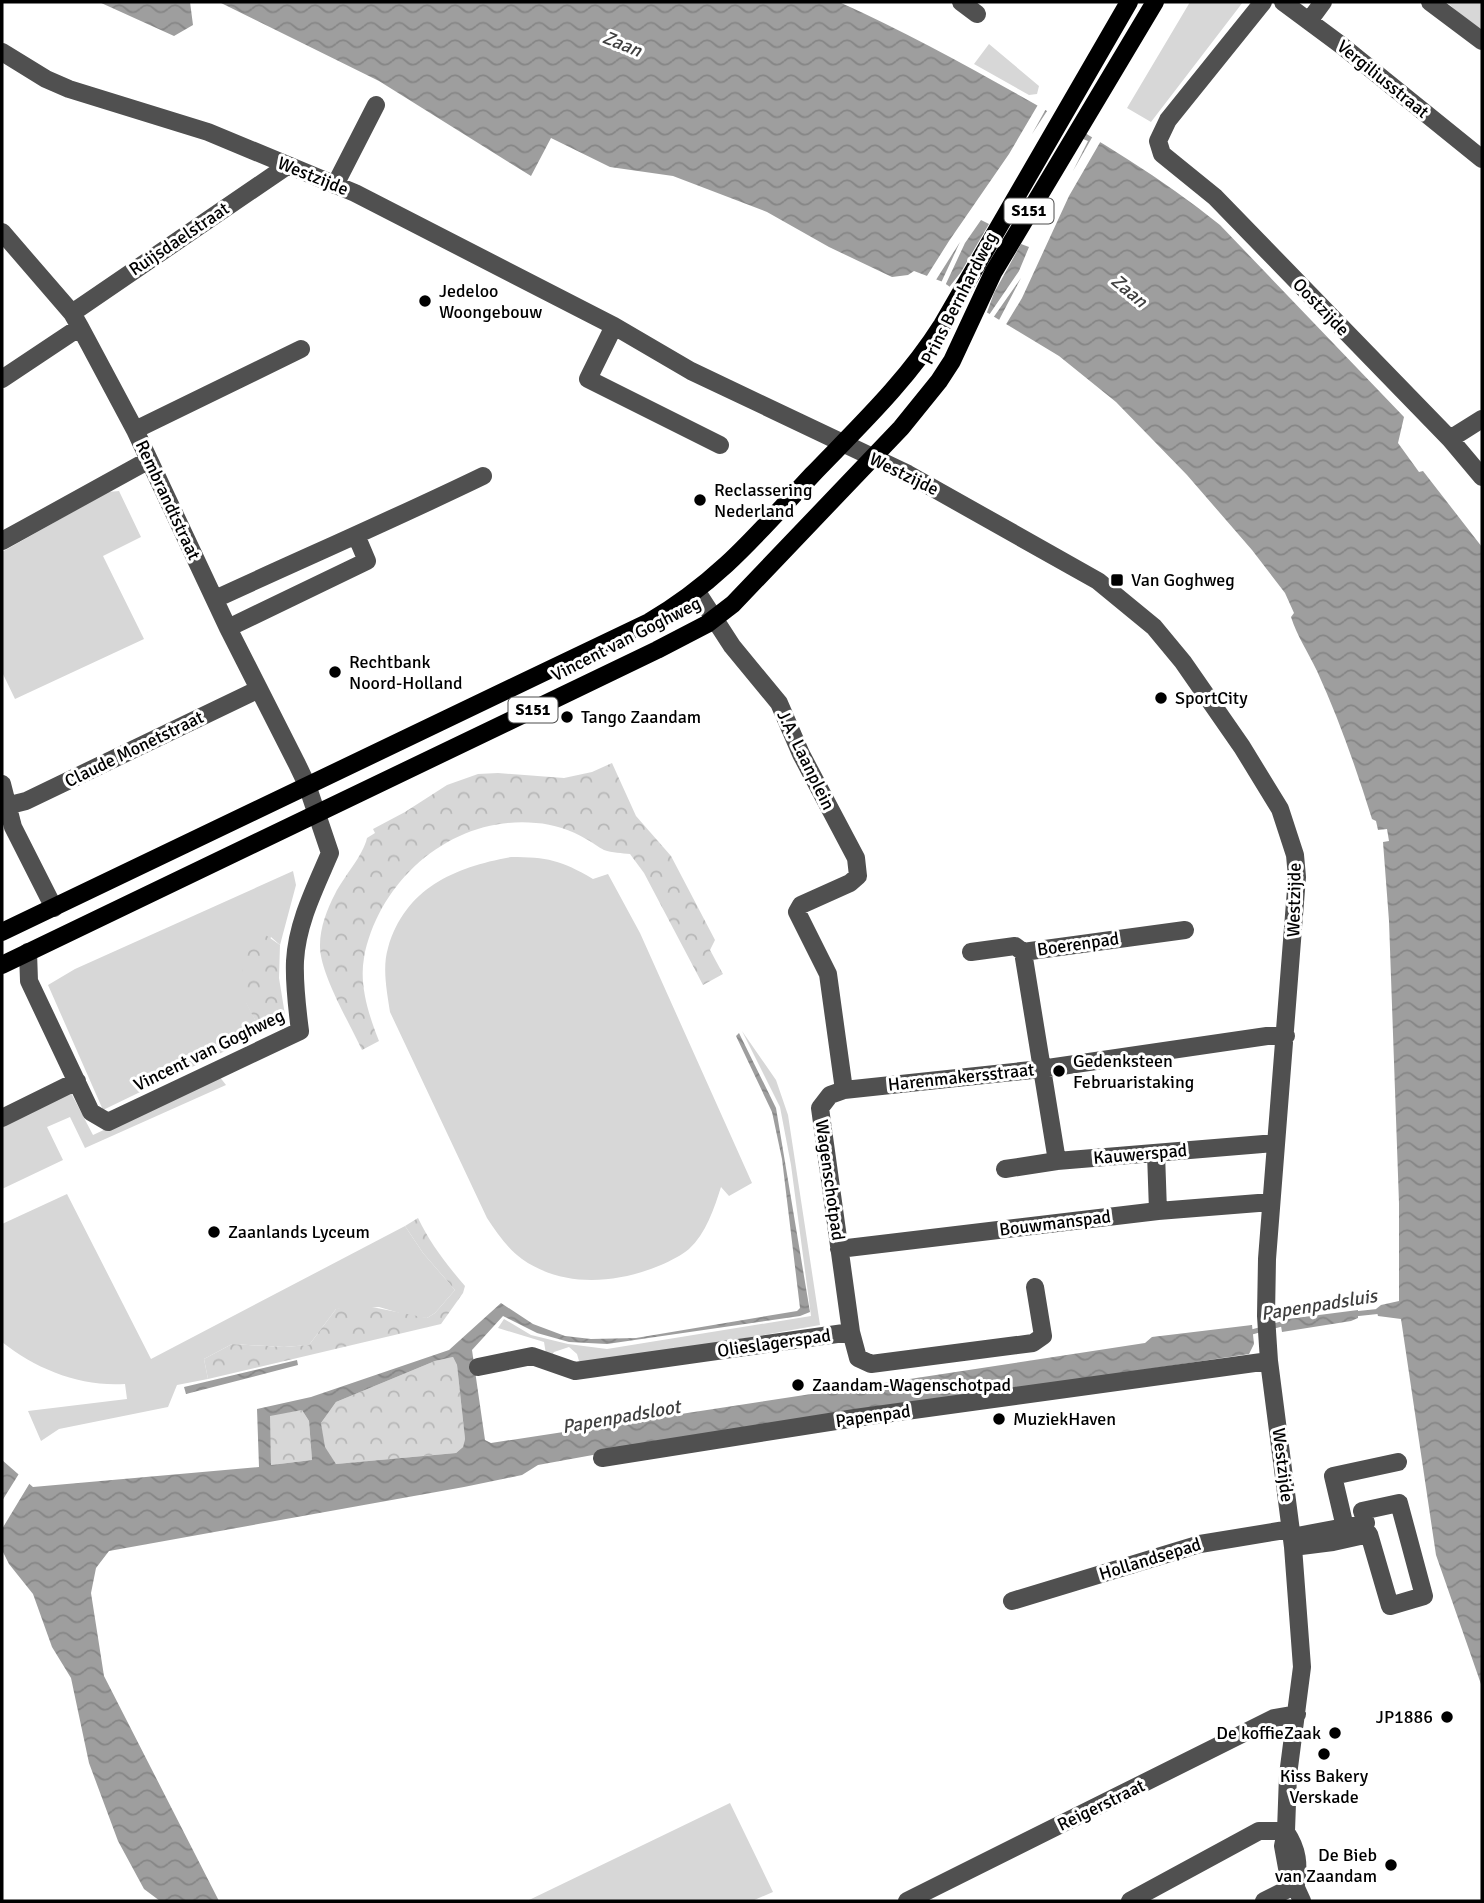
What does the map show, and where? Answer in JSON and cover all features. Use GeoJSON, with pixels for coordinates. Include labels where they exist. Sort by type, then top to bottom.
{"type":"FeatureCollection","features":[{"type":"Feature","properties":{"kind":"main road","name":"Prins Bernhardweg"},"geometry":{"type":"LineString","coordinates":[[844,445],[889,397],[919,360],[942,325],[1129,2]]}},
{"type":"Feature","properties":{"kind":"main road","name":"Prins Bernhardweg"},"geometry":{"type":"LineString","coordinates":[[871,458],[915,412],[952,361],[993,272],[1154,2]]}},
{"type":"Feature","properties":{"kind":"main road","name":"Vincent van Goghweg"},"geometry":{"type":"LineString","coordinates":[[2,932],[649,622],[697,592],[731,563],[844,445]]}},
{"type":"Feature","properties":{"kind":"main road","name":"Vincent van Goghweg"},"geometry":{"type":"LineString","coordinates":[[2,965],[657,650],[714,618],[743,595],[871,458]]}},
{"type":"Feature","properties":{"kind":"street"},"geometry":{"type":"LineString","coordinates":[[961,2],[977,14]]}},
{"type":"Feature","properties":{"kind":"street","name":"Oostzijde"},"geometry":{"type":"LineString","coordinates":[[1263,2],[1168,120],[1158,141],[1162,154],[1215,197],[1450,439],[1482,477]]}},
{"type":"Feature","properties":{"kind":"street","name":"Vergiliusstraat"},"geometry":{"type":"LineString","coordinates":[[1283,2],[1482,159]]}},
{"type":"Feature","properties":{"kind":"street"},"geometry":{"type":"LineString","coordinates":[[1309,21],[1323,2]]}},
{"type":"Feature","properties":{"kind":"street"},"geometry":{"type":"LineString","coordinates":[[1430,2],[1482,41]]}},
{"type":"Feature","properties":{"kind":"street","name":"Westzijde"},"geometry":{"type":"LineString","coordinates":[[2,52],[46,79],[69,89],[208,132],[335,185],[417,224],[614,326],[691,371],[908,474],[1098,581],[1154,627],[1183,662],[1269,788],[1292,843],[1297,877],[1267,1259],[1267,1324],[1269,1361],[1292,1537],[1302,1667],[1288,1775],[1286,1831],[1297,1855],[1299,1893]]}},
{"type":"Feature","properties":{"kind":"street"},"geometry":{"type":"LineString","coordinates":[[335,185],[376,105]]}},
{"type":"Feature","properties":{"kind":"street","name":"Ruijsdaelstraat"},"geometry":{"type":"LineString","coordinates":[[2,379],[76,320],[287,166]]}},
{"type":"Feature","properties":{"kind":"street","name":"Rembrandtstraat"},"geometry":{"type":"LineString","coordinates":[[2,232],[76,320],[135,430],[228,628],[307,785]]}},
{"type":"Feature","properties":{"kind":"street"},"geometry":{"type":"LineString","coordinates":[[614,326],[588,379],[720,445]]}},
{"type":"Feature","properties":{"kind":"street"},"geometry":{"type":"LineString","coordinates":[[135,430],[301,349]]}},
{"type":"Feature","properties":{"kind":"street"},"geometry":{"type":"LineString","coordinates":[[1450,439],[1482,419]]}},
{"type":"Feature","properties":{"kind":"street"},"geometry":{"type":"LineString","coordinates":[[2,541],[149,460]]}},
{"type":"Feature","properties":{"kind":"street"},"geometry":{"type":"LineString","coordinates":[[215,599],[380,526],[483,476]]}},
{"type":"Feature","properties":{"kind":"street"},"geometry":{"type":"LineString","coordinates":[[228,628],[367,561],[356,535]]}},
{"type":"Feature","properties":{"kind":"street","name":"J.A. Laanplein"},"geometry":{"type":"LineString","coordinates":[[697,592],[733,646],[779,703],[801,754],[856,859],[858,876],[850,883],[801,905],[797,912],[828,974],[844,1090]]}},
{"type":"Feature","properties":{"kind":"street","name":"Claude Monetstraat"},"geometry":{"type":"LineString","coordinates":[[4,806],[26,801],[259,689]]}},
{"type":"Feature","properties":{"kind":"street"},"geometry":{"type":"LineString","coordinates":[[2,784],[4,806],[54,908]]}},
{"type":"Feature","properties":{"kind":"street","name":"Vincent van Goghweg"},"geometry":{"type":"LineString","coordinates":[[28,953],[29,981],[92,1112],[108,1122],[300,1031],[295,961],[298,937],[306,910],[330,853],[307,785]]}},
{"type":"Feature","properties":{"kind":"street","name":"Boerenpad"},"geometry":{"type":"LineString","coordinates":[[971,952],[1015,946],[1023,952],[1185,930]]}},
{"type":"Feature","properties":{"kind":"street"},"geometry":{"type":"LineString","coordinates":[[1023,952],[1057,1161]]}},
{"type":"Feature","properties":{"kind":"street","name":"Harenmakersstraat"},"geometry":{"type":"LineString","coordinates":[[844,1090],[1041,1069],[1286,1036]]}},
{"type":"Feature","properties":{"kind":"street"},"geometry":{"type":"LineString","coordinates":[[2,1118],[77,1082]]}},
{"type":"Feature","properties":{"kind":"street","name":"Wagenschotpad"},"geometry":{"type":"LineString","coordinates":[[844,1090],[830,1095],[820,1108],[851,1332]]}},
{"type":"Feature","properties":{"kind":"street","name":"Kauwerspad"},"geometry":{"type":"LineString","coordinates":[[1005,1169],[1057,1161],[1275,1143]]}},
{"type":"Feature","properties":{"kind":"street"},"geometry":{"type":"LineString","coordinates":[[1156,1153],[1158,1211]]}},
{"type":"Feature","properties":{"kind":"street","name":"Bouwmanspad"},"geometry":{"type":"LineString","coordinates":[[839,1249],[1158,1211],[1271,1202]]}},
{"type":"Feature","properties":{"kind":"street","name":"Olieslagerspad"},"geometry":{"type":"LineString","coordinates":[[478,1367],[532,1356],[575,1371],[851,1332],[858,1358],[871,1364],[1033,1343],[1043,1336],[1035,1287]]}},
{"type":"Feature","properties":{"kind":"street","name":"Papenpad"},"geometry":{"type":"LineString","coordinates":[[602,1458],[855,1418],[1269,1361]]}},
{"type":"Feature","properties":{"kind":"street"},"geometry":{"type":"LineString","coordinates":[[1345,1527],[1333,1476],[1398,1462]]}},
{"type":"Feature","properties":{"kind":"street"},"geometry":{"type":"LineString","coordinates":[[1399,1503],[1424,1595],[1390,1606],[1369,1534],[1333,1542],[1292,1537],[1366,1523],[1362,1511],[1399,1503]]}},
{"type":"Feature","properties":{"kind":"street","name":"Hollandsepad"},"geometry":{"type":"LineString","coordinates":[[1012,1601],[1199,1544],[1292,1537]]}},
{"type":"Feature","properties":{"kind":"street","name":"Reigerstraat"},"geometry":{"type":"LineString","coordinates":[[907,1901],[1274,1718],[1297,1714]]}},
{"type":"Feature","properties":{"kind":"street"},"geometry":{"type":"LineString","coordinates":[[1130,1901],[1259,1831],[1286,1831]]}},
{"type":"Feature","properties":{"kind":"street"},"geometry":{"type":"LineString","coordinates":[[1264,1901],[1299,1893]]}},
{"type":"Feature","properties":{"kind":"green space"},"geometry":{"type":"Polygon","coordinates":[[[1190,2],[1243,2],[1151,122],[1127,108],[1190,2]]]}},
{"type":"Feature","properties":{"kind":"green space"},"geometry":{"type":"Polygon","coordinates":[[[1446,2],[1482,2],[1482,34],[1450,5],[1446,2]]]}},
{"type":"Feature","properties":{"kind":"green space"},"geometry":{"type":"Polygon","coordinates":[[[989,44],[1039,86],[1037,94],[1029,95],[974,64],[989,44]]]}},
{"type":"Feature","properties":{"kind":"green space"},"geometry":{"type":"Polygon","coordinates":[[[119,491],[141,537],[103,556],[144,639],[15,699],[2,672],[2,552],[108,492],[119,491]]]}},
{"type":"Feature","properties":{"kind":"green space"},"geometry":{"type":"Polygon","coordinates":[[[612,763],[636,816],[671,856],[715,940],[710,950],[723,974],[703,985],[644,873],[630,854],[604,850],[568,830],[555,826],[505,823],[476,830],[449,841],[424,858],[403,878],[386,902],[372,929],[363,968],[366,1000],[379,1041],[362,1050],[324,969],[320,939],[332,900],[362,852],[367,838],[375,833],[373,829],[447,785],[478,774],[564,778],[592,772],[612,763]]]}},
{"type":"Feature","properties":{"kind":"green space"},"geometry":{"type":"Polygon","coordinates":[[[511,857],[554,861],[593,879],[608,874],[640,933],[752,1183],[729,1196],[721,1187],[709,1220],[695,1243],[676,1258],[644,1271],[608,1279],[572,1279],[538,1268],[512,1250],[487,1218],[390,1012],[386,956],[396,927],[407,910],[420,895],[452,874],[511,857]]]}},
{"type":"Feature","properties":{"kind":"green space"},"geometry":{"type":"Polygon","coordinates":[[[293,871],[296,885],[280,945],[271,937],[246,1002],[262,1033],[103,1110],[48,985],[75,969],[293,871]]]}},
{"type":"Feature","properties":{"kind":"green space"},"geometry":{"type":"Polygon","coordinates":[[[260,931],[280,945],[279,978],[286,1021],[262,1033],[246,1003],[240,946],[248,936],[260,931]]]}},
{"type":"Feature","properties":{"kind":"green space"},"geometry":{"type":"Polygon","coordinates":[[[742,1031],[776,1080],[788,1115],[820,1325],[626,1359],[579,1361],[577,1354],[569,1347],[554,1352],[551,1357],[546,1354],[544,1342],[498,1328],[504,1319],[531,1335],[568,1344],[607,1349],[811,1316],[791,1165],[780,1107],[742,1031]]]}},
{"type":"Feature","properties":{"kind":"green space"},"geometry":{"type":"Polygon","coordinates":[[[219,1076],[226,1085],[85,1148],[70,1117],[47,1127],[63,1160],[2,1189],[2,1127],[71,1093],[93,1135],[219,1076]]]}},
{"type":"Feature","properties":{"kind":"green space"},"geometry":{"type":"Polygon","coordinates":[[[67,1194],[151,1359],[405,1226],[423,1253],[455,1290],[435,1313],[427,1318],[413,1317],[379,1307],[336,1309],[309,1345],[284,1347],[232,1344],[204,1359],[208,1379],[177,1385],[168,1407],[59,1429],[41,1441],[28,1411],[127,1399],[125,1384],[92,1383],[59,1374],[29,1360],[2,1342],[2,1224],[67,1194]]]}},
{"type":"Feature","properties":{"kind":"green space"},"geometry":{"type":"Polygon","coordinates":[[[418,1218],[439,1253],[465,1286],[441,1324],[208,1379],[204,1359],[232,1344],[284,1347],[309,1345],[336,1309],[357,1304],[427,1318],[435,1313],[455,1290],[423,1253],[405,1226],[418,1218]]]}},
{"type":"Feature","properties":{"kind":"green space"},"geometry":{"type":"Polygon","coordinates":[[[453,1357],[457,1365],[465,1439],[463,1447],[456,1453],[336,1464],[324,1447],[321,1423],[336,1402],[435,1361],[453,1357]]]}},
{"type":"Feature","properties":{"kind":"green space"},"geometry":{"type":"Polygon","coordinates":[[[302,1410],[309,1421],[312,1460],[271,1465],[269,1415],[302,1410]]]}},
{"type":"Feature","properties":{"kind":"green space"},"geometry":{"type":"Polygon","coordinates":[[[730,1803],[773,1892],[752,1901],[527,1901],[730,1803]]]}},
{"type":"Feature","properties":{"kind":"water"},"geometry":{"type":"Polygon","coordinates":[[[99,2],[190,2],[193,25],[174,36],[99,2]]]}},
{"type":"Feature","properties":{"kind":"water","name":"Zaan"},"geometry":{"type":"Polygon","coordinates":[[[219,2],[839,2],[937,50],[1057,117],[1175,191],[1220,225],[1404,417],[1398,443],[1482,547],[1482,1687],[1436,1555],[1401,1319],[1378,1316],[1376,1309],[1381,1305],[1399,1301],[1399,1203],[1389,921],[1383,842],[1389,841],[1387,829],[1378,830],[1376,821],[1372,819],[1340,725],[1293,624],[1291,617],[1294,613],[1285,593],[1187,475],[1116,402],[1059,356],[978,307],[943,282],[914,271],[908,275],[892,277],[829,247],[767,212],[673,176],[610,167],[551,138],[531,176],[379,81],[219,2]]]}},
{"type":"Feature","properties":{"kind":"water"},"geometry":{"type":"Polygon","coordinates":[[[739,1033],[776,1108],[810,1312],[800,1316],[607,1344],[569,1342],[537,1333],[503,1316],[472,1350],[485,1440],[491,1443],[1145,1343],[1152,1337],[1252,1325],[1254,1344],[1249,1354],[675,1440],[538,1465],[522,1475],[464,1487],[109,1551],[96,1568],[91,1593],[104,1676],[219,1901],[160,1901],[144,1889],[118,1841],[89,1763],[71,1678],[52,1647],[33,1594],[9,1564],[2,1550],[2,1460],[33,1487],[259,1467],[257,1409],[311,1397],[449,1350],[501,1303],[533,1324],[565,1336],[591,1339],[636,1338],[797,1311],[800,1308],[782,1159],[772,1112],[736,1036],[739,1033]],[[453,1357],[435,1361],[336,1402],[321,1423],[325,1447],[336,1464],[456,1453],[463,1447],[465,1439],[457,1365],[453,1357]],[[302,1410],[270,1416],[271,1465],[312,1460],[309,1421],[302,1410]]]}},
{"type":"Feature","properties":{"kind":"water"},"geometry":{"type":"Polygon","coordinates":[[[1358,1310],[1358,1318],[1351,1321],[1282,1332],[1280,1320],[1358,1310]]]}},
{"type":"Feature","properties":{"kind":"water"},"geometry":{"type":"Polygon","coordinates":[[[297,1360],[298,1365],[186,1394],[184,1387],[297,1360]]]}},
{"type":"Feature","properties":{"kind":"pier"},"geometry":{"type":"Polygon","coordinates":[[[1039,103],[1047,107],[1032,134],[1049,108],[1081,126],[1083,139],[1088,141],[1073,171],[1094,134],[1102,139],[1069,196],[1022,298],[1005,326],[998,322],[1021,278],[993,318],[989,315],[1019,271],[1029,247],[1021,244],[994,293],[986,315],[947,290],[961,272],[989,224],[981,220],[965,243],[944,288],[940,285],[960,242],[934,283],[925,279],[1009,154],[1039,103]]]}},
{"type":"Feature","properties":{"kind":"pier"},"geometry":{"type":"Polygon","coordinates":[[[20,1472],[31,1481],[2,1529],[2,1501],[20,1472]]]}},
{"type":"Feature","properties":{"kind":"waterway","name":"Papenpadsluis"},"geometry":{"type":"LineString","coordinates":[[1354,1314],[1382,1311]]}},
{"type":"Feature","properties":{"kind":"waterway","name":"Papenpadsluis"},"geometry":{"type":"LineString","coordinates":[[1248,1333],[1285,1323]]}},
{"type":"Feature","properties":{"kind":"place","name":"Jedeloo Woongebouw"},"geometry":{"type":"Point","coordinates":[425,301]}},
{"type":"Feature","properties":{"kind":"place","name":"Reclassering Nederland"},"geometry":{"type":"Point","coordinates":[700,500]}},
{"type":"Feature","properties":{"kind":"place","name":"Van Goghweg"},"geometry":{"type":"Point","coordinates":[1117,580]}},
{"type":"Feature","properties":{"kind":"place","name":"Rechtbank Noord-Holland"},"geometry":{"type":"Point","coordinates":[335,672]}},
{"type":"Feature","properties":{"kind":"place","name":"SportCity"},"geometry":{"type":"Point","coordinates":[1161,698]}},
{"type":"Feature","properties":{"kind":"place","name":"Tango Zaandam"},"geometry":{"type":"Point","coordinates":[567,717]}},
{"type":"Feature","properties":{"kind":"place","name":"Gedenksteen Februaristaking"},"geometry":{"type":"Point","coordinates":[1059,1071]}},
{"type":"Feature","properties":{"kind":"place","name":"Zaanlands Lyceum"},"geometry":{"type":"Point","coordinates":[214,1232]}},
{"type":"Feature","properties":{"kind":"place","name":"Zaandam-Wagenschotpad"},"geometry":{"type":"Point","coordinates":[798,1385]}},
{"type":"Feature","properties":{"kind":"place","name":"MuziekHaven"},"geometry":{"type":"Point","coordinates":[999,1419]}},
{"type":"Feature","properties":{"kind":"place","name":"JP1886"},"geometry":{"type":"Point","coordinates":[1447,1717]}},
{"type":"Feature","properties":{"kind":"place","name":"De koffieZaak"},"geometry":{"type":"Point","coordinates":[1335,1733]}},
{"type":"Feature","properties":{"kind":"place","name":"Kiss Bakery Verskade"},"geometry":{"type":"Point","coordinates":[1324,1754]}},
{"type":"Feature","properties":{"kind":"place","name":"De Bieb van Zaandam"},"geometry":{"type":"Point","coordinates":[1391,1865]}},
{"type":"Feature","properties":{"kind":"water label","name":"Papenpadsloot"},"geometry":{"type":"Point","coordinates":[621,1417]}}]}
